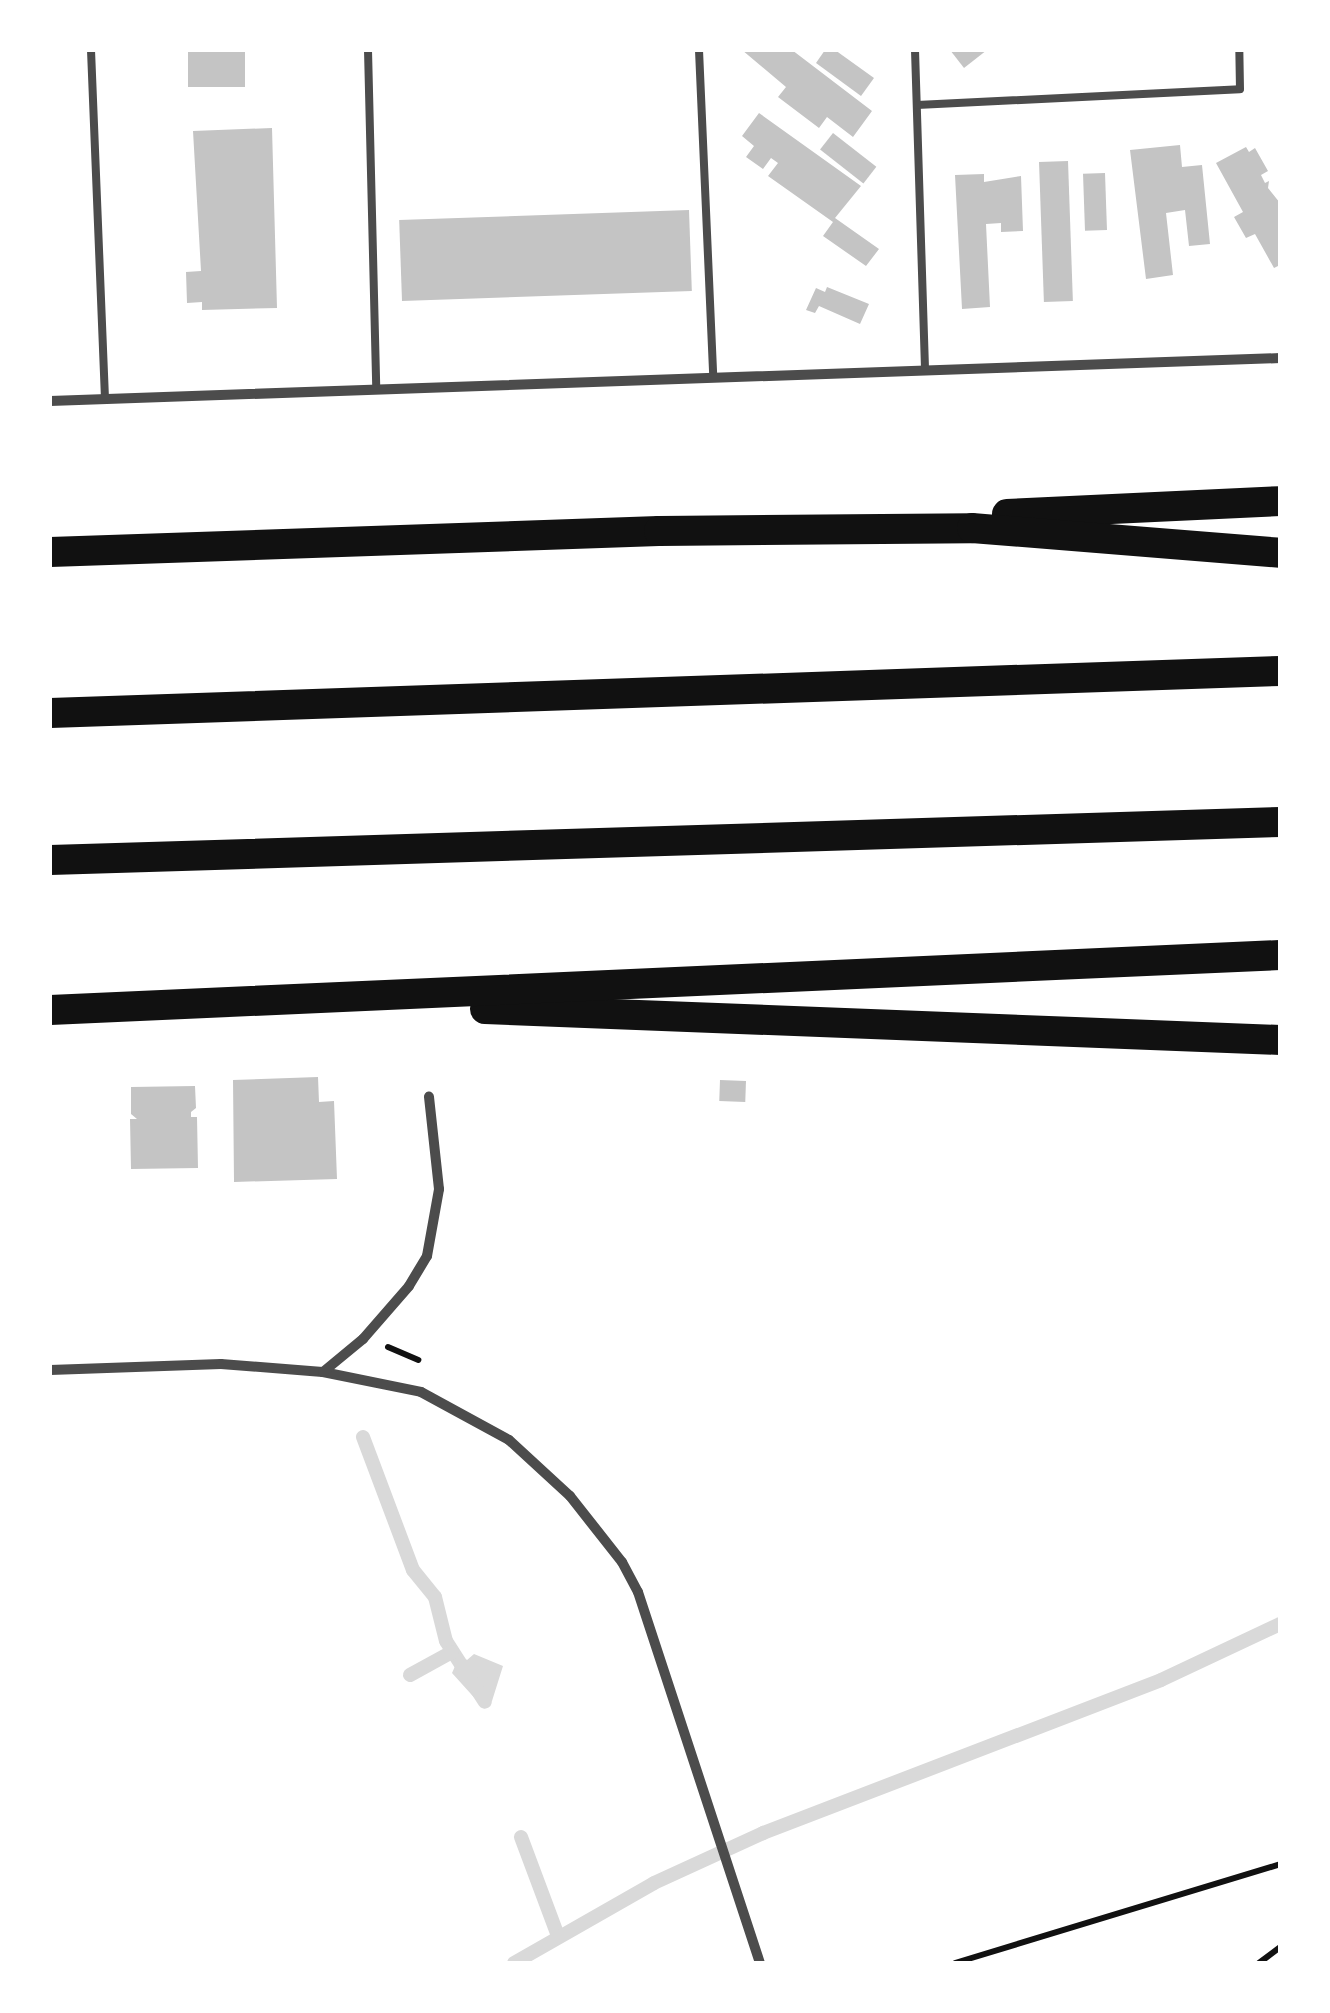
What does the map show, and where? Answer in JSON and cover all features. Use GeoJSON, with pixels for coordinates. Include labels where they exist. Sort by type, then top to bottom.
{"type":"FeatureCollection","features":[{"type":"Feature","properties":{"kind":"highway"},"geometry":{"type":"LineString","coordinates":[[50,552],[659,532],[1280,501]]}},
{"type":"Feature","properties":{"kind":"highway"},"geometry":{"type":"LineString","coordinates":[[659,532],[972,528],[1280,553]]}},
{"type":"Feature","properties":{"kind":"highway"},"geometry":{"type":"LineString","coordinates":[[50,713],[1280,671]]}},
{"type":"Feature","properties":{"kind":"highway"},"geometry":{"type":"LineString","coordinates":[[50,860],[1280,822]]}},
{"type":"Feature","properties":{"kind":"highway"},"geometry":{"type":"LineString","coordinates":[[50,1010],[1280,955]]}},
{"type":"Feature","properties":{"kind":"highway"},"geometry":{"type":"LineString","coordinates":[[282,1002],[1280,1040]]}},
{"type":"Feature","properties":{"kind":"street"},"geometry":{"type":"LineString","coordinates":[[50,401],[1280,358]]}},
{"type":"Feature","properties":{"kind":"street"},"geometry":{"type":"LineString","coordinates":[[323,1372],[372,1328],[409,1286],[426,1256],[438,1189],[429,1098]]}},
{"type":"Feature","properties":{"kind":"street"},"geometry":{"type":"LineString","coordinates":[[50,1370],[220,1364],[323,1372],[421,1392],[509,1440],[554,1478],[622,1562],[652,1627],[760,1963]]}},
{"type":"Feature","properties":{"kind":"lane"},"geometry":{"type":"LineString","coordinates":[[91,50],[106,399]]}},
{"type":"Feature","properties":{"kind":"lane"},"geometry":{"type":"LineString","coordinates":[[368,50],[376,388]]}},
{"type":"Feature","properties":{"kind":"lane"},"geometry":{"type":"LineString","coordinates":[[699,50],[714,376]]}},
{"type":"Feature","properties":{"kind":"lane"},"geometry":{"type":"LineString","coordinates":[[915,50],[925,370]]}},
{"type":"Feature","properties":{"kind":"lane"},"geometry":{"type":"LineString","coordinates":[[917,105],[1240,89],[1239,50]]}},
{"type":"Feature","properties":{"kind":"path"},"geometry":{"type":"LineString","coordinates":[[956,1963],[1280,1864]]}},
{"type":"Feature","properties":{"kind":"path"},"geometry":{"type":"LineString","coordinates":[[1259,1963],[1280,1947]]}},
{"type":"Feature","properties":{"kind":"shaded area"},"geometry":{"type":"Polygon","coordinates":[[[474,1654],[503,1666],[492,1701],[480,1704],[452,1673],[460,1655],[467,1660],[474,1654]]]}},
{"type":"Feature","properties":{"kind":"building"},"geometry":{"type":"Polygon","coordinates":[[[188,50],[245,50],[245,87],[188,87],[188,50]]]}},
{"type":"Feature","properties":{"kind":"building"},"geometry":{"type":"Polygon","coordinates":[[[742,50],[792,50],[872,111],[853,137],[827,117],[819,128],[778,97],[786,87],[742,50]]]}},
{"type":"Feature","properties":{"kind":"building"},"geometry":{"type":"Polygon","coordinates":[[[825,50],[835,50],[874,78],[861,96],[816,63],[825,50]]]}},
{"type":"Feature","properties":{"kind":"building"},"geometry":{"type":"Polygon","coordinates":[[[950,50],[987,50],[964,68],[950,50]]]}},
{"type":"Feature","properties":{"kind":"building"},"geometry":{"type":"Polygon","coordinates":[[[759,113],[861,186],[835,218],[879,249],[866,266],[823,236],[833,222],[768,176],[778,163],[771,158],[763,169],[746,157],[754,146],[742,136],[759,113]]]}},
{"type":"Feature","properties":{"kind":"building"},"geometry":{"type":"Polygon","coordinates":[[[272,128],[277,308],[202,310],[202,302],[187,303],[186,272],[201,271],[193,131],[272,128]]]}},
{"type":"Feature","properties":{"kind":"building"},"geometry":{"type":"Polygon","coordinates":[[[833,133],[876,167],[863,183],[820,150],[833,133]]]}},
{"type":"Feature","properties":{"kind":"building"},"geometry":{"type":"Polygon","coordinates":[[[1180,145],[1182,167],[1202,165],[1210,244],[1189,246],[1185,210],[1166,213],[1173,275],[1146,279],[1130,150],[1180,145]]]}},
{"type":"Feature","properties":{"kind":"building"},"geometry":{"type":"Polygon","coordinates":[[[1246,147],[1249,152],[1255,148],[1268,171],[1261,175],[1265,183],[1269,181],[1268,188],[1280,203],[1280,265],[1274,268],[1255,234],[1246,238],[1234,217],[1243,212],[1216,163],[1246,147]]]}},
{"type":"Feature","properties":{"kind":"building"},"geometry":{"type":"Polygon","coordinates":[[[1068,161],[1073,301],[1044,302],[1039,162],[1068,161]]]}},
{"type":"Feature","properties":{"kind":"building"},"geometry":{"type":"Polygon","coordinates":[[[1105,173],[1107,230],[1085,231],[1083,174],[1105,173]]]}},
{"type":"Feature","properties":{"kind":"building"},"geometry":{"type":"Polygon","coordinates":[[[984,174],[984,182],[1021,176],[1023,231],[1001,232],[1001,223],[986,224],[990,307],[962,309],[955,175],[984,174]]]}},
{"type":"Feature","properties":{"kind":"building"},"geometry":{"type":"Polygon","coordinates":[[[689,210],[692,291],[402,301],[399,220],[689,210]]]}},
{"type":"Feature","properties":{"kind":"building"},"geometry":{"type":"Polygon","coordinates":[[[827,287],[869,304],[860,324],[819,306],[815,313],[806,310],[816,288],[825,292],[827,287]]]}},
{"type":"Feature","properties":{"kind":"building"},"geometry":{"type":"Polygon","coordinates":[[[318,1077],[319,1102],[334,1101],[337,1179],[234,1182],[233,1080],[318,1077]]]}},
{"type":"Feature","properties":{"kind":"building"},"geometry":{"type":"Polygon","coordinates":[[[720,1080],[746,1081],[745,1102],[719,1101],[720,1080]]]}},
{"type":"Feature","properties":{"kind":"building"},"geometry":{"type":"Polygon","coordinates":[[[195,1086],[196,1108],[191,1117],[197,1117],[198,1168],[131,1169],[130,1119],[137,1119],[131,1114],[131,1087],[195,1086]]]}},
{"type":"Feature","properties":{"kind":"waterway"},"geometry":{"type":"LineString","coordinates":[[363,1437],[413,1570],[435,1597],[446,1641],[485,1702]]}},
{"type":"Feature","properties":{"kind":"waterway"},"geometry":{"type":"LineString","coordinates":[[514,1963],[654,1883],[763,1833],[1161,1680],[1280,1624]]}},
{"type":"Feature","properties":{"kind":"waterway"},"geometry":{"type":"LineString","coordinates":[[410,1675],[452,1652]]}},
{"type":"Feature","properties":{"kind":"waterway"},"geometry":{"type":"LineString","coordinates":[[521,1837],[558,1936]]}}]}
